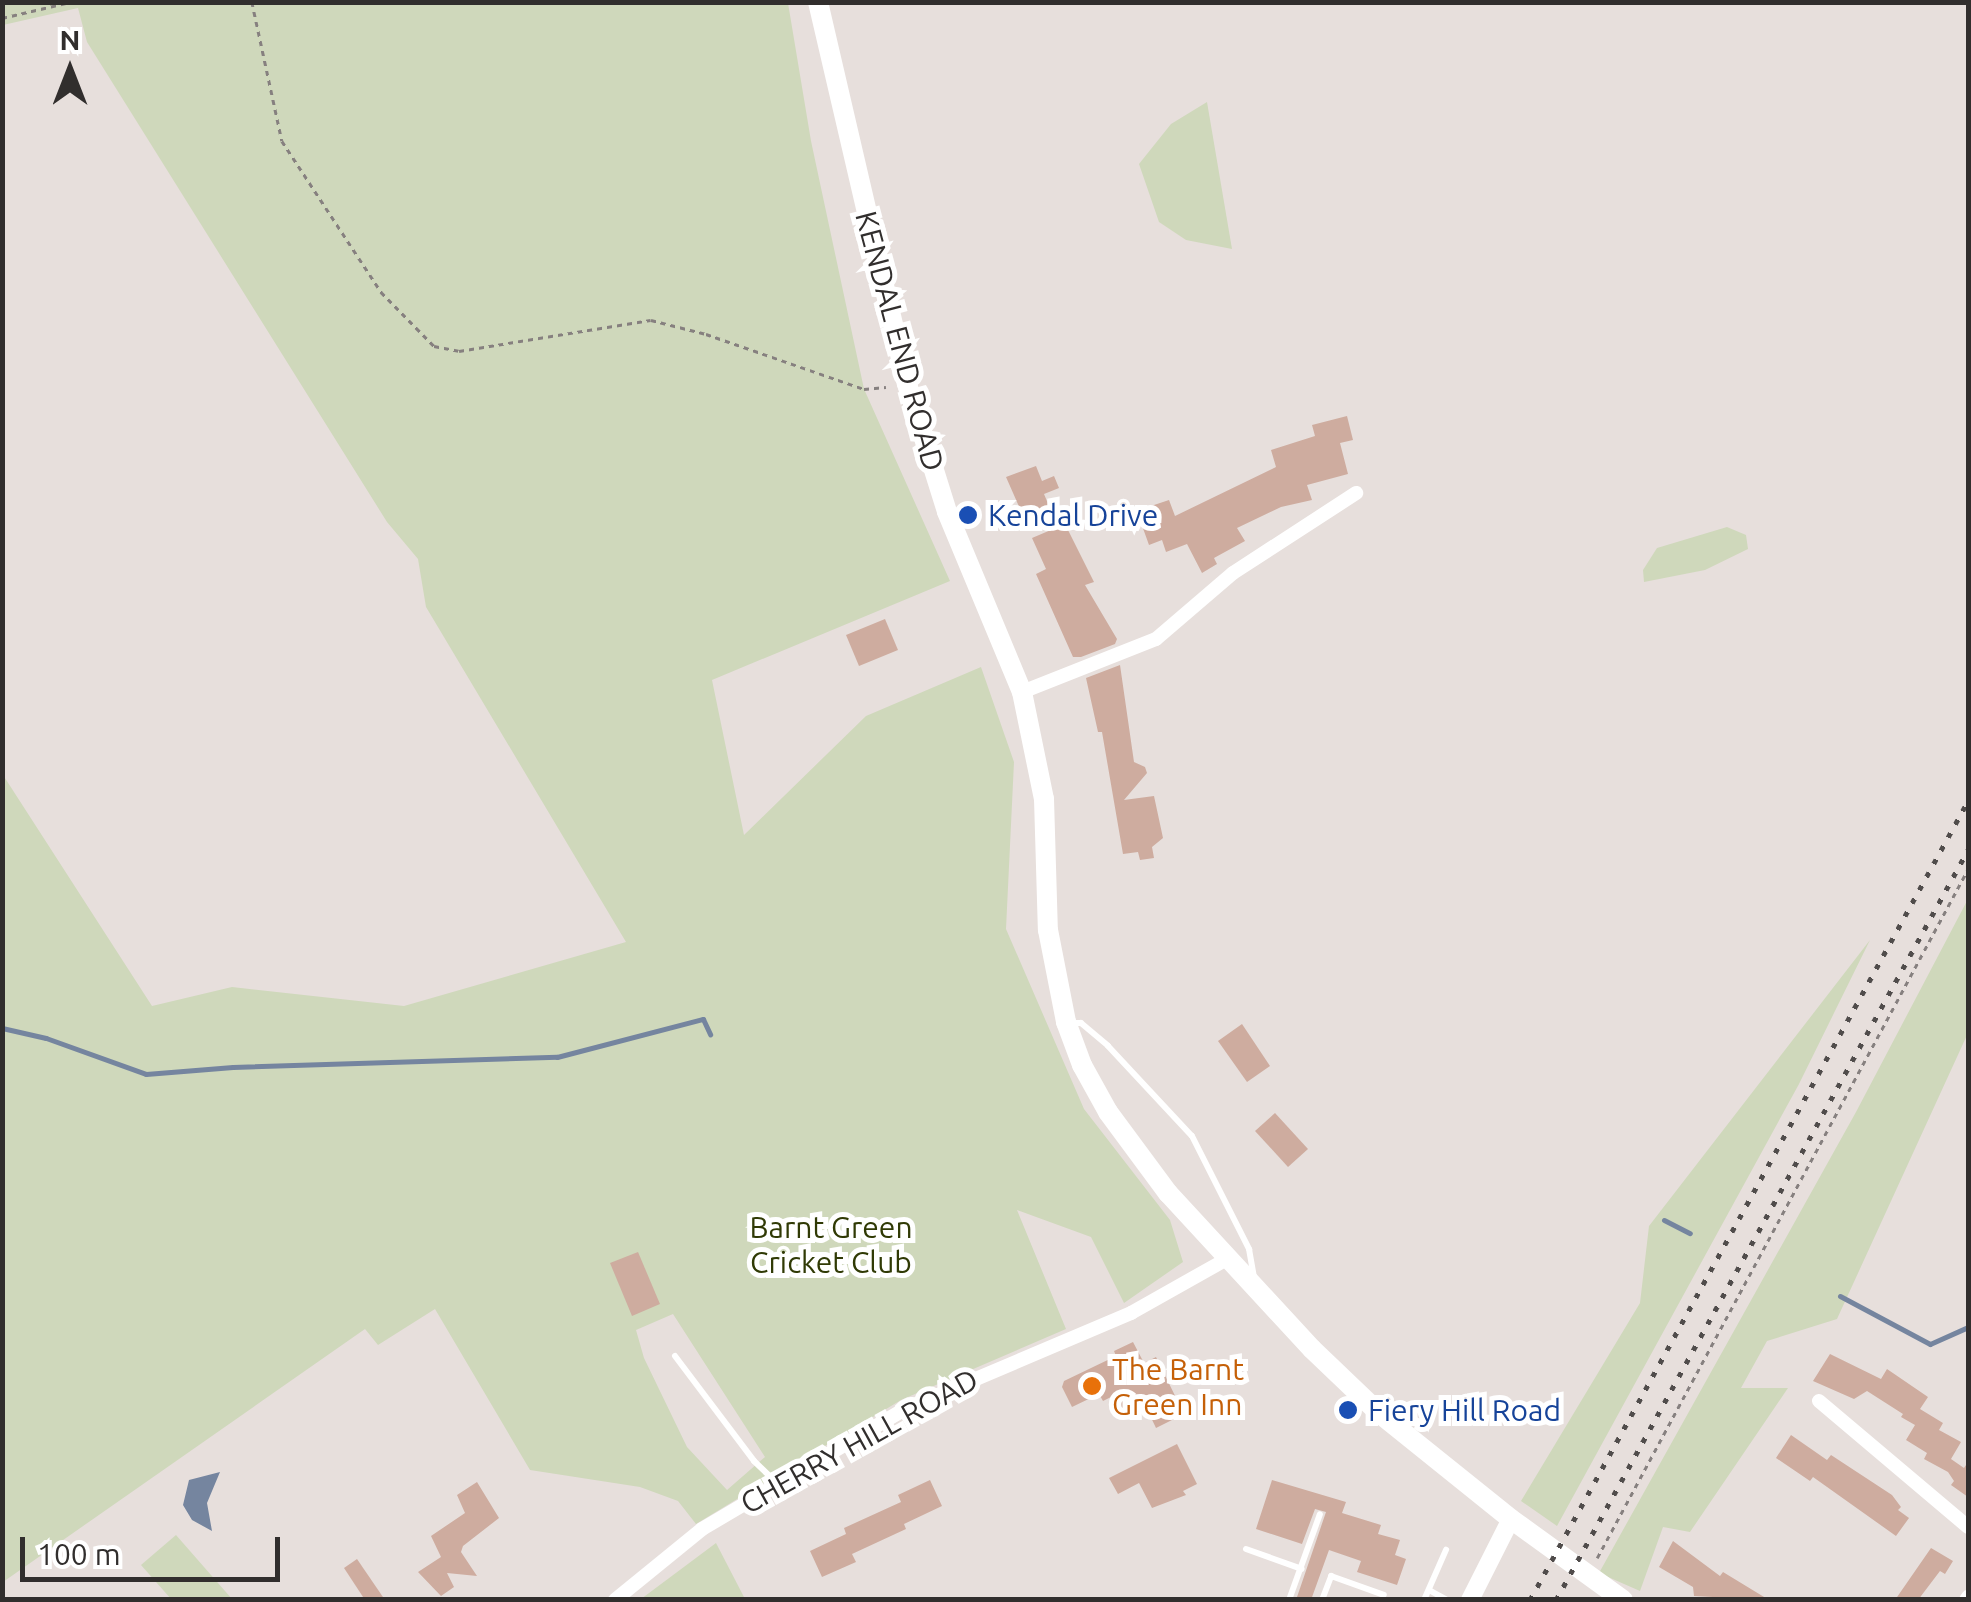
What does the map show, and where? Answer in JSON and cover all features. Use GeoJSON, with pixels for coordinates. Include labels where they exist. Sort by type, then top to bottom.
{"type":"FeatureCollection","features":[{"type":"Feature","properties":{"kind":"main road","name":"KENDAL END ROAD"},"geometry":{"type":"LineString","coordinates":[[818,2],[907,384],[947,512],[1022,692],[1044,799],[1048,930],[1066,1022],[1108,1112],[1168,1194],[1379,1413],[1511,1520],[1623,1600]]}},
{"type":"Feature","properties":{"kind":"street"},"geometry":{"type":"LineString","coordinates":[[1022,692],[1156,638],[1233,573],[1356,493]]}},
{"type":"Feature","properties":{"kind":"street","name":"CHERRY HILL ROAD"},"geometry":{"type":"LineString","coordinates":[[615,1600],[702,1528],[905,1409],[1131,1314],[1227,1259]]}},
{"type":"Feature","properties":{"kind":"street"},"geometry":{"type":"LineString","coordinates":[[1819,1401],[1968,1527]]}},
{"type":"Feature","properties":{"kind":"street"},"geometry":{"type":"LineString","coordinates":[[1470,1600],[1511,1520]]}},
{"type":"Feature","properties":{"kind":"lane"},"geometry":{"type":"LineString","coordinates":[[1066,1022],[1081,1023],[1108,1046],[1192,1136],[1249,1249],[1256,1288]]}},
{"type":"Feature","properties":{"kind":"lane"},"geometry":{"type":"LineString","coordinates":[[675,1356],[754,1460],[777,1483]]}},
{"type":"Feature","properties":{"kind":"lane"},"geometry":{"type":"LineString","coordinates":[[1290,1600],[1320,1514]]}},
{"type":"Feature","properties":{"kind":"lane"},"geometry":{"type":"LineString","coordinates":[[1246,1548],[1302,1569]]}},
{"type":"Feature","properties":{"kind":"lane"},"geometry":{"type":"LineString","coordinates":[[1424,1600],[1446,1550]]}},
{"type":"Feature","properties":{"kind":"lane"},"geometry":{"type":"LineString","coordinates":[[1322,1600],[1331,1576],[1384,1595]]}},
{"type":"Feature","properties":{"kind":"lane"},"geometry":{"type":"LineString","coordinates":[[1428,1590],[1447,1600]]}},
{"type":"Feature","properties":{"kind":"path"},"geometry":{"type":"LineString","coordinates":[[2,18],[70,2]]}},
{"type":"Feature","properties":{"kind":"path"},"geometry":{"type":"LineString","coordinates":[[252,2],[282,141],[381,292],[434,346],[459,350],[652,320],[706,334],[864,389],[907,384]]}},
{"type":"Feature","properties":{"kind":"path"},"geometry":{"type":"LineString","coordinates":[[1595,1561],[1968,869]]}},
{"type":"Feature","properties":{"kind":"green space","name":"Barnt Green Cricket Club"},"geometry":{"type":"Polygon","coordinates":[[[2,3],[788,3],[811,141],[864,389],[950,581],[712,680],[744,835],[866,716],[981,667],[1014,762],[1006,929],[1084,1109],[1170,1220],[1183,1262],[1124,1303],[1091,1237],[1017,1210],[1066,1329],[901,1400],[696,1524],[678,1501],[640,1487],[530,1470],[435,1309],[378,1345],[365,1329],[3,1582],[3,775],[152,1006],[232,987],[404,1006],[626,942],[426,607],[418,559],[387,522],[87,42],[78,8],[3,25],[2,3]],[[673,1314],[636,1330],[644,1358],[687,1447],[727,1490],[765,1457],[673,1314]]]}},
{"type":"Feature","properties":{"kind":"green space"},"geometry":{"type":"Polygon","coordinates":[[[1207,102],[1232,249],[1186,240],[1159,222],[1139,164],[1171,124],[1207,102]]]}},
{"type":"Feature","properties":{"kind":"green space"},"geometry":{"type":"Polygon","coordinates":[[[1727,527],[1746,535],[1748,549],[1705,570],[1644,582],[1643,570],[1657,548],[1727,527]]]}},
{"type":"Feature","properties":{"kind":"green space"},"geometry":{"type":"Polygon","coordinates":[[[1968,899],[1968,1033],[1837,1319],[1767,1341],[1741,1388],[1788,1388],[1690,1532],[1663,1527],[1640,1591],[1599,1573],[1856,1112],[1968,899]]]}},
{"type":"Feature","properties":{"kind":"green space"},"geometry":{"type":"Polygon","coordinates":[[[1870,940],[1799,1084],[1557,1526],[1521,1501],[1640,1303],[1649,1226],[1870,940]]]}},
{"type":"Feature","properties":{"kind":"green space"},"geometry":{"type":"Polygon","coordinates":[[[176,1535],[232,1599],[171,1599],[141,1565],[176,1535]]]}},
{"type":"Feature","properties":{"kind":"green space"},"geometry":{"type":"Polygon","coordinates":[[[716,1543],[745,1599],[641,1599],[716,1543]]]}},
{"type":"Feature","properties":{"kind":"water"},"geometry":{"type":"Polygon","coordinates":[[[220,1472],[207,1503],[212,1531],[192,1520],[183,1505],[189,1480],[220,1472]]]}},
{"type":"Feature","properties":{"kind":"building"},"geometry":{"type":"Polygon","coordinates":[[[1347,416],[1353,440],[1340,443],[1348,474],[1307,485],[1312,500],[1281,507],[1237,528],[1245,541],[1214,558],[1217,564],[1202,573],[1187,544],[1166,552],[1162,540],[1149,545],[1140,520],[1151,516],[1148,507],[1169,500],[1175,516],[1276,467],[1271,450],[1315,436],[1312,425],[1347,416]]]}},
{"type":"Feature","properties":{"kind":"building"},"geometry":{"type":"Polygon","coordinates":[[[1036,466],[1042,481],[1054,476],[1059,488],[1044,494],[1049,506],[1028,527],[1006,477],[1036,466]]]}},
{"type":"Feature","properties":{"kind":"building"},"geometry":{"type":"Polygon","coordinates":[[[1065,524],[1094,582],[1085,585],[1117,639],[1115,644],[1081,657],[1073,657],[1036,574],[1046,569],[1032,538],[1065,524]]]}},
{"type":"Feature","properties":{"kind":"building"},"geometry":{"type":"Polygon","coordinates":[[[885,619],[898,650],[859,666],[846,635],[885,619]]]}},
{"type":"Feature","properties":{"kind":"building"},"geometry":{"type":"Polygon","coordinates":[[[1120,665],[1134,762],[1145,767],[1147,773],[1124,800],[1154,796],[1163,838],[1152,847],[1154,858],[1140,860],[1138,852],[1123,854],[1102,732],[1098,732],[1086,678],[1120,665]]]}},
{"type":"Feature","properties":{"kind":"building"},"geometry":{"type":"Polygon","coordinates":[[[1242,1024],[1270,1066],[1247,1082],[1218,1041],[1242,1024]]]}},
{"type":"Feature","properties":{"kind":"building"},"geometry":{"type":"Polygon","coordinates":[[[1275,1113],[1308,1149],[1288,1167],[1255,1131],[1275,1113]]]}},
{"type":"Feature","properties":{"kind":"building"},"geometry":{"type":"Polygon","coordinates":[[[638,1252],[660,1304],[632,1316],[610,1263],[638,1252]]]}},
{"type":"Feature","properties":{"kind":"building","name":"The Barnt Green Inn"},"geometry":{"type":"Polygon","coordinates":[[[1133,1342],[1144,1363],[1156,1357],[1184,1414],[1156,1428],[1145,1405],[1125,1415],[1115,1395],[1103,1401],[1099,1394],[1072,1407],[1062,1387],[1064,1381],[1116,1356],[1114,1351],[1133,1342]]]}},
{"type":"Feature","properties":{"kind":"building"},"geometry":{"type":"Polygon","coordinates":[[[1830,1354],[1881,1379],[1887,1369],[1928,1397],[1920,1409],[1943,1423],[1939,1430],[1961,1442],[1951,1459],[1964,1468],[1968,1462],[1968,1497],[1951,1485],[1954,1481],[1948,1472],[1924,1459],[1927,1453],[1906,1440],[1915,1425],[1901,1417],[1903,1414],[1867,1391],[1854,1399],[1813,1381],[1830,1354]]]}},
{"type":"Feature","properties":{"kind":"building"},"geometry":{"type":"Polygon","coordinates":[[[1791,1435],[1827,1460],[1831,1455],[1892,1495],[1901,1507],[1898,1510],[1909,1518],[1896,1536],[1813,1477],[1810,1481],[1776,1458],[1791,1435]]]}},
{"type":"Feature","properties":{"kind":"building"},"geometry":{"type":"Polygon","coordinates":[[[1177,1444],[1197,1484],[1183,1491],[1186,1495],[1152,1508],[1139,1483],[1118,1494],[1109,1478],[1177,1444]]]}},
{"type":"Feature","properties":{"kind":"building"},"geometry":{"type":"Polygon","coordinates":[[[930,1480],[942,1506],[904,1524],[906,1529],[852,1554],[856,1562],[822,1577],[810,1551],[846,1534],[844,1528],[901,1502],[898,1495],[930,1480]]]}},
{"type":"Feature","properties":{"kind":"building"},"geometry":{"type":"Polygon","coordinates":[[[1272,1480],[1346,1502],[1342,1513],[1381,1525],[1378,1534],[1400,1540],[1395,1555],[1406,1559],[1397,1585],[1357,1572],[1361,1561],[1329,1550],[1311,1600],[1296,1600],[1326,1512],[1315,1509],[1302,1544],[1256,1529],[1272,1480]]]}},
{"type":"Feature","properties":{"kind":"building"},"geometry":{"type":"Polygon","coordinates":[[[477,1482],[499,1518],[463,1546],[461,1552],[477,1576],[447,1573],[454,1587],[441,1596],[418,1572],[441,1557],[431,1536],[465,1513],[457,1495],[477,1482]]]}},
{"type":"Feature","properties":{"kind":"building"},"geometry":{"type":"Polygon","coordinates":[[[1673,1541],[1720,1576],[1723,1572],[1769,1600],[1694,1596],[1693,1587],[1659,1567],[1673,1541]]]}},
{"type":"Feature","properties":{"kind":"building"},"geometry":{"type":"Polygon","coordinates":[[[1931,1548],[1953,1561],[1945,1574],[1940,1571],[1918,1600],[1895,1600],[1931,1548]]]}},
{"type":"Feature","properties":{"kind":"building"},"geometry":{"type":"Polygon","coordinates":[[[357,1559],[385,1600],[365,1600],[344,1568],[357,1559]]]}},
{"type":"Feature","properties":{"kind":"waterway"},"geometry":{"type":"LineString","coordinates":[[2,1028],[46,1038],[146,1074],[233,1067],[557,1057],[703,1019],[710,1034]]}},
{"type":"Feature","properties":{"kind":"waterway"},"geometry":{"type":"LineString","coordinates":[[1664,1220],[1690,1233]]}},
{"type":"Feature","properties":{"kind":"waterway"},"geometry":{"type":"LineString","coordinates":[[1840,1296],[1930,1344],[1968,1327]]}},
{"type":"Feature","properties":{"kind":"railway"},"geometry":{"type":"LineString","coordinates":[[1530,1600],[1968,801]]}},
{"type":"Feature","properties":{"kind":"railway"},"geometry":{"type":"LineString","coordinates":[[1556,1600],[1968,850]]}},
{"type":"Feature","properties":{"kind":"place","name":"Kendal Drive"},"geometry":{"type":"Point","coordinates":[968,515]}},
{"type":"Feature","properties":{"kind":"place","name":"The Barnt Green Inn"},"geometry":{"type":"Point","coordinates":[1092,1386]}},
{"type":"Feature","properties":{"kind":"place","name":"Fiery Hill Road"},"geometry":{"type":"Point","coordinates":[1348,1410]}}]}
